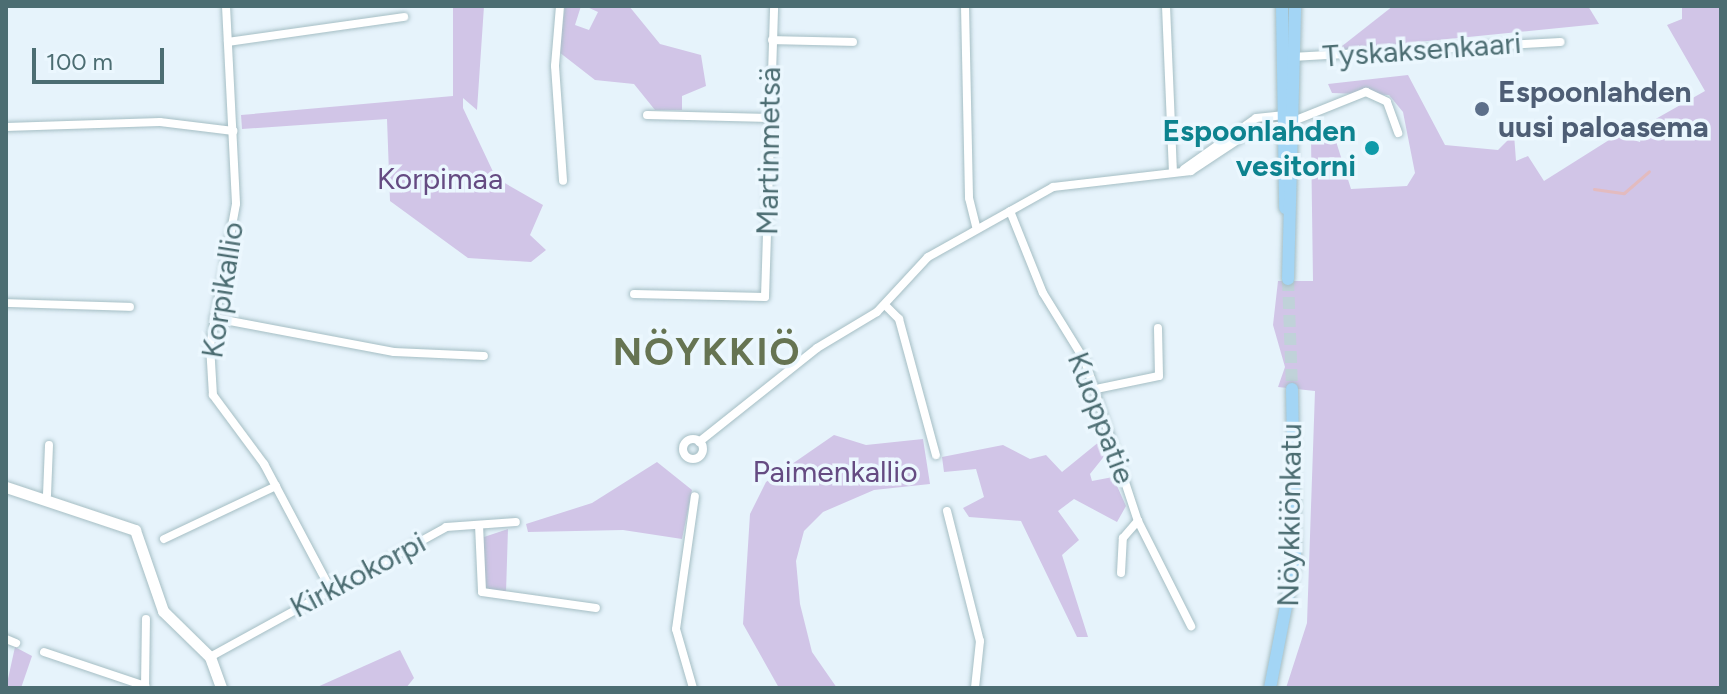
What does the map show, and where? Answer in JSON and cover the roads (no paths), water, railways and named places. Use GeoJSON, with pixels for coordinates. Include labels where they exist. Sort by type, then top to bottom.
{"type":"FeatureCollection","features":[{"type":"Feature","properties":{"kind":"main road"},"geometry":{"type":"LineString","coordinates":[[1282,6],[1288,56]]}},
{"type":"Feature","properties":{"kind":"main road"},"geometry":{"type":"LineString","coordinates":[[1288,279],[1285,119],[1288,56],[1295,6]]}},
{"type":"Feature","properties":{"kind":"main road","name":"Nöykkiönkatu"},"geometry":{"type":"LineString","coordinates":[[1270,688],[1295,560],[1292,389]]}},
{"type":"Feature","properties":{"kind":"street","name":"Korpikallio"},"geometry":{"type":"LineString","coordinates":[[226,6],[236,204],[214,318],[213,395],[276,486],[330,588]]}},
{"type":"Feature","properties":{"kind":"street"},"geometry":{"type":"LineString","coordinates":[[560,6],[555,66],[563,181]]}},
{"type":"Feature","properties":{"kind":"street","name":"Martinmetsä"},"geometry":{"type":"LineString","coordinates":[[634,294],[765,297],[774,6]]}},
{"type":"Feature","properties":{"kind":"street"},"geometry":{"type":"LineString","coordinates":[[965,6],[969,198],[977,229]]}},
{"type":"Feature","properties":{"kind":"street"},"geometry":{"type":"LineString","coordinates":[[1166,6],[1173,170]]}},
{"type":"Feature","properties":{"kind":"street"},"geometry":{"type":"LineString","coordinates":[[228,42],[404,17]]}},
{"type":"Feature","properties":{"kind":"street"},"geometry":{"type":"LineString","coordinates":[[772,40],[853,42]]}},
{"type":"Feature","properties":{"kind":"street","name":"Tyskaksenkaari"},"geometry":{"type":"LineString","coordinates":[[1288,56],[1561,42]]}},
{"type":"Feature","properties":{"kind":"street"},"geometry":{"type":"LineString","coordinates":[[699,442],[817,348],[885,305],[920,263],[1010,211],[1076,180],[1184,169],[1256,118],[1285,119],[1372,92],[1387,102],[1398,133]]}},
{"type":"Feature","properties":{"kind":"street"},"geometry":{"type":"LineString","coordinates":[[647,115],[770,118]]}},
{"type":"Feature","properties":{"kind":"street"},"geometry":{"type":"LineString","coordinates":[[6,127],[160,122],[233,131]]}},
{"type":"Feature","properties":{"kind":"street","name":"Kuoppatie"},"geometry":{"type":"LineString","coordinates":[[1010,211],[1043,293],[1096,389],[1138,521],[1191,626]]}},
{"type":"Feature","properties":{"kind":"street"},"geometry":{"type":"LineString","coordinates":[[6,303],[130,307]]}},
{"type":"Feature","properties":{"kind":"street"},"geometry":{"type":"LineString","coordinates":[[885,305],[899,319],[936,455]]}},
{"type":"Feature","properties":{"kind":"street"},"geometry":{"type":"LineString","coordinates":[[214,318],[394,352],[484,356]]}},
{"type":"Feature","properties":{"kind":"street"},"geometry":{"type":"LineString","coordinates":[[1096,389],[1159,376],[1158,328]]}},
{"type":"Feature","properties":{"kind":"street"},"geometry":{"type":"LineString","coordinates":[[47,495],[49,445]]}},
{"type":"Feature","properties":{"kind":"street"},"geometry":{"type":"LineString","coordinates":[[164,539],[276,486]]}},
{"type":"Feature","properties":{"kind":"street"},"geometry":{"type":"LineString","coordinates":[[6,487],[47,495],[135,530],[163,611],[210,657],[221,688]]}},
{"type":"Feature","properties":{"kind":"street"},"geometry":{"type":"LineString","coordinates":[[693,688],[676,629],[695,496]]}},
{"type":"Feature","properties":{"kind":"street"},"geometry":{"type":"LineString","coordinates":[[947,511],[980,641],[975,688]]}},
{"type":"Feature","properties":{"kind":"street"},"geometry":{"type":"LineString","coordinates":[[1121,573],[1123,538],[1138,521]]}},
{"type":"Feature","properties":{"kind":"street","name":"Kirkkokorpi"},"geometry":{"type":"LineString","coordinates":[[210,657],[330,588],[446,527],[516,522]]}},
{"type":"Feature","properties":{"kind":"street"},"geometry":{"type":"LineString","coordinates":[[479,525],[482,592],[596,608]]}},
{"type":"Feature","properties":{"kind":"street"},"geometry":{"type":"LineString","coordinates":[[44,652],[145,687],[146,619]]}},
{"type":"Feature","properties":{"kind":"waterway"},"geometry":{"type":"LineString","coordinates":[[1594,189],[1624,193],[1649,171]]}},
{"type":"Feature","properties":{"kind":"tunnel"},"geometry":{"type":"LineString","coordinates":[[1288,279],[1292,389]]}},
{"type":"Feature","properties":{"kind":"place","name":"Espoonlahden uusi paloasema"},"geometry":{"type":"Point","coordinates":[1482,109]}},
{"type":"Feature","properties":{"kind":"place","name":"Espoonlahden vesitorni"},"geometry":{"type":"Point","coordinates":[1372,148]}},
{"type":"Feature","properties":{"kind":"district","name":"NÖYKKIÖ"},"geometry":{"type":"Point","coordinates":[707,353]}},
{"type":"Feature","properties":{"kind":"park label","name":"Korpimaa"},"geometry":{"type":"Point","coordinates":[440,179]}},
{"type":"Feature","properties":{"kind":"park label","name":"Paimenkallio"},"geometry":{"type":"Point","coordinates":[835,472]}}]}
